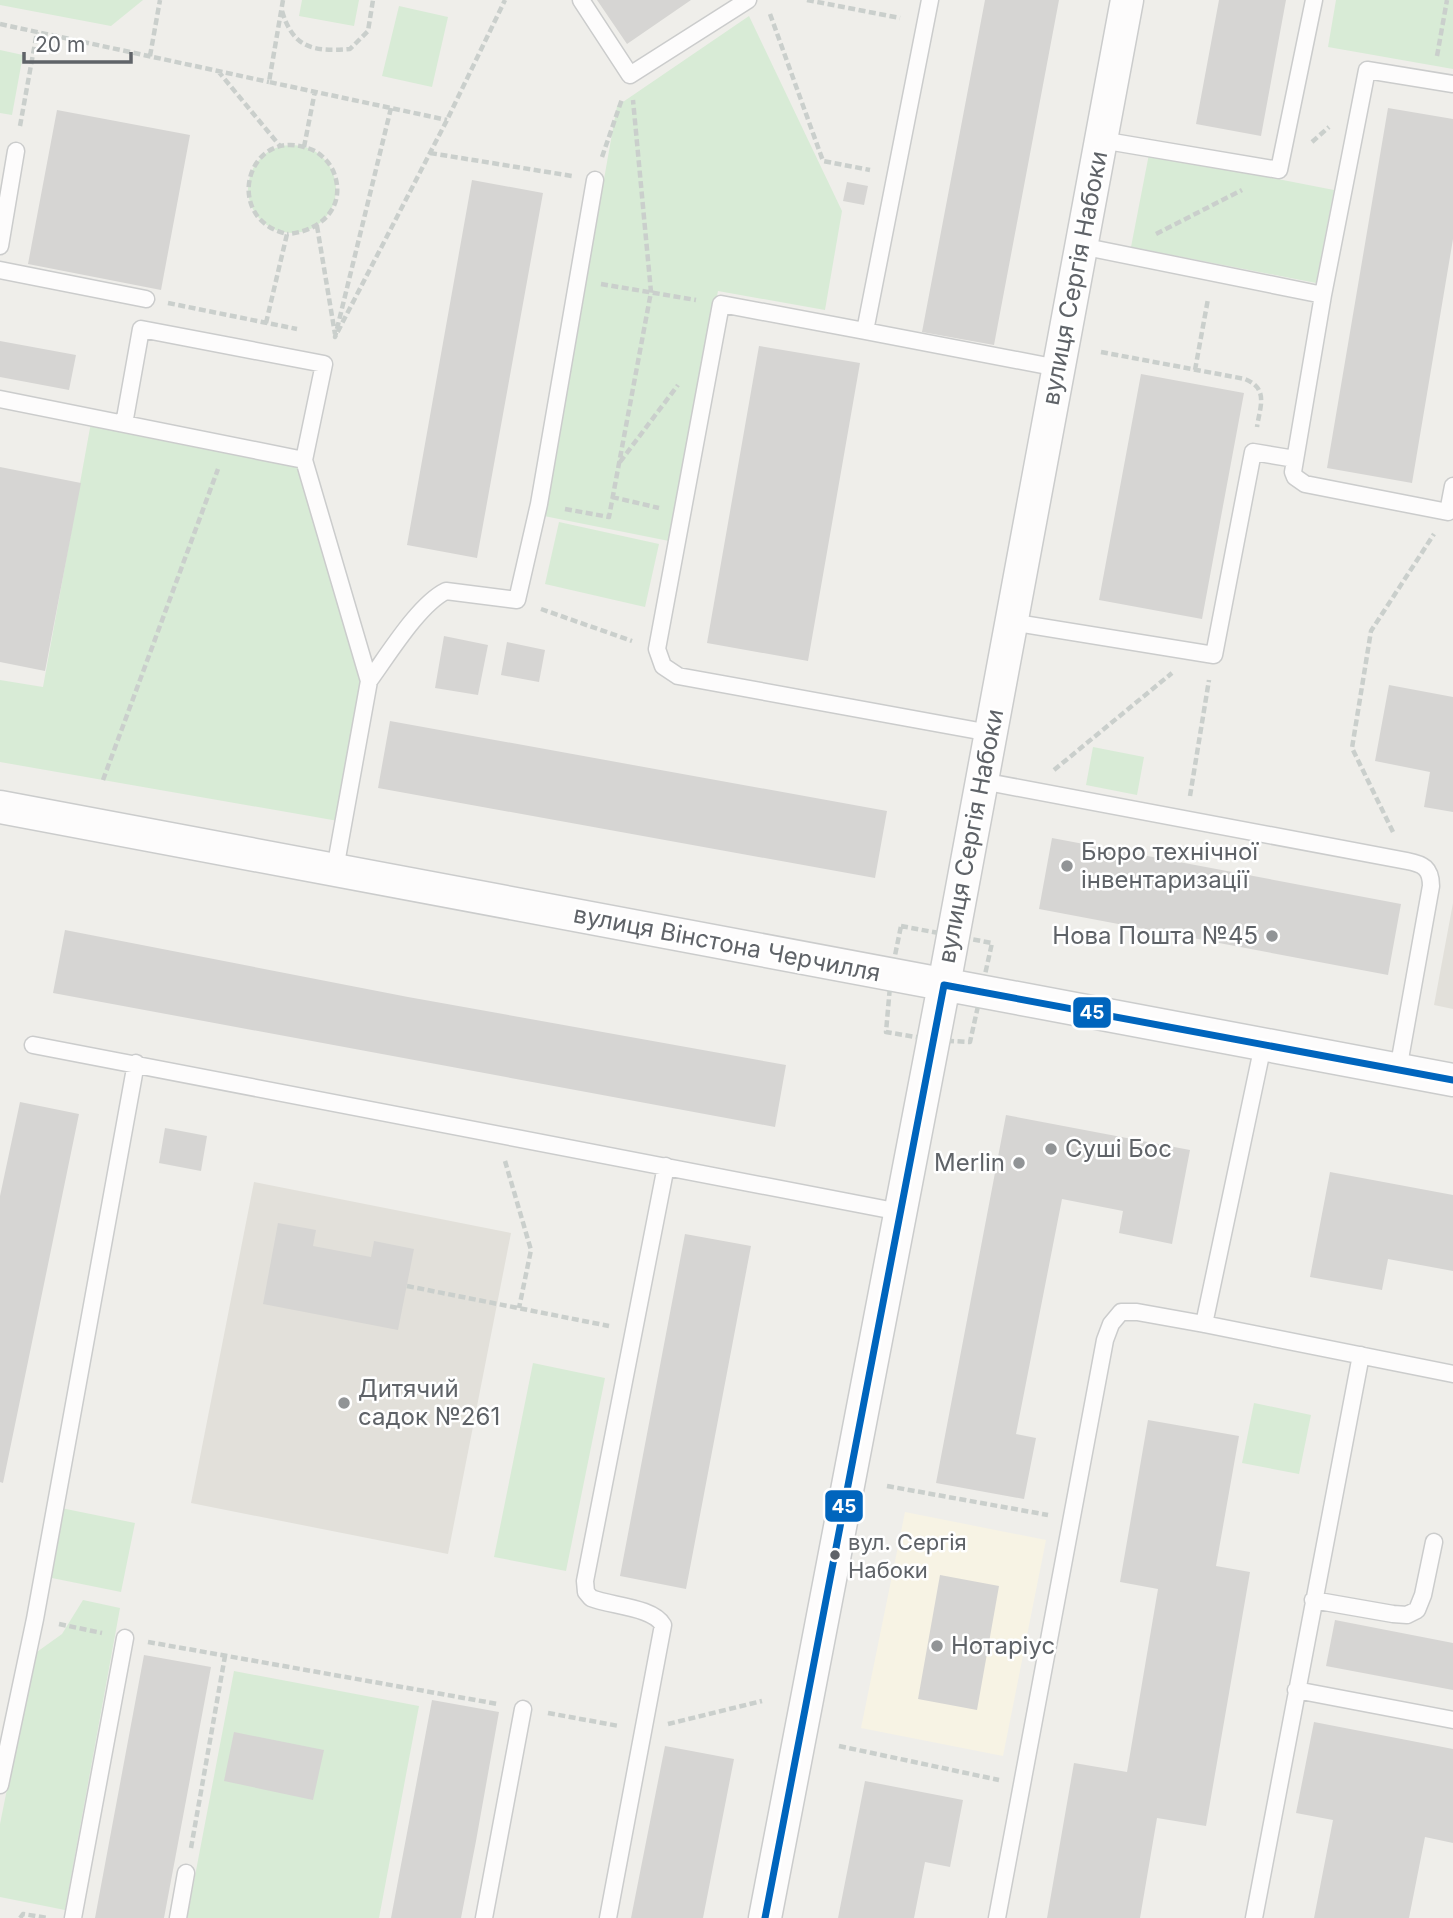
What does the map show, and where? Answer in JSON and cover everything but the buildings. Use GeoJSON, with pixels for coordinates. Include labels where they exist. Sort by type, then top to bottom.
{"type":"FeatureCollection","features":[{"type":"Feature","properties":{"kind":"street","name":"вулиця Сергія Набоки"},"geometry":{"type":"LineString","coordinates":[[765,1918],[944,985],[1127,0]]}},
{"type":"Feature","properties":{"kind":"street","name":"вулиця Вінстона Черчилля"},"geometry":{"type":"LineString","coordinates":[[0,807],[1453,1080]]}},
{"type":"Feature","properties":{"kind":"lane"},"geometry":{"type":"LineString","coordinates":[[581,0],[630,75],[748,0]]}},
{"type":"Feature","properties":{"kind":"lane"},"geometry":{"type":"LineString","coordinates":[[865,331],[930,0]]}},
{"type":"Feature","properties":{"kind":"lane"},"geometry":{"type":"LineString","coordinates":[[1101,140],[1279,170],[1314,0]]}},
{"type":"Feature","properties":{"kind":"lane"},"geometry":{"type":"LineString","coordinates":[[1453,84],[1367,70],[1323,295],[1293,471],[1295,477],[1305,484],[1448,512],[1453,486]]}},
{"type":"Feature","properties":{"kind":"lane"},"geometry":{"type":"LineString","coordinates":[[0,246],[16,150]]}},
{"type":"Feature","properties":{"kind":"lane"},"geometry":{"type":"LineString","coordinates":[[369,681],[436,596],[446,591],[517,600],[539,504],[594,180]]}},
{"type":"Feature","properties":{"kind":"lane"},"geometry":{"type":"LineString","coordinates":[[1081,246],[1323,295]]}},
{"type":"Feature","properties":{"kind":"lane"},"geometry":{"type":"LineString","coordinates":[[0,270],[146,299]]}},
{"type":"Feature","properties":{"kind":"lane"},"geometry":{"type":"LineString","coordinates":[[990,733],[678,676],[663,666],[657,649],[721,304],[1058,369]]}},
{"type":"Feature","properties":{"kind":"lane"},"geometry":{"type":"LineString","coordinates":[[124,424],[141,329],[324,365],[304,460],[369,681],[335,869]]}},
{"type":"Feature","properties":{"kind":"lane"},"geometry":{"type":"LineString","coordinates":[[0,399],[304,460]]}},
{"type":"Feature","properties":{"kind":"lane"},"geometry":{"type":"LineString","coordinates":[[1011,622],[1206,653],[1253,452],[1295,459]]}},
{"type":"Feature","properties":{"kind":"lane"},"geometry":{"type":"LineString","coordinates":[[982,781],[1407,861],[1428,869],[1431,886],[1398,1070]]}},
{"type":"Feature","properties":{"kind":"lane"},"geometry":{"type":"LineString","coordinates":[[33,1045],[900,1212]]}},
{"type":"Feature","properties":{"kind":"lane"},"geometry":{"type":"LineString","coordinates":[[1204,1324],[1263,1045]]}},
{"type":"Feature","properties":{"kind":"lane"},"geometry":{"type":"LineString","coordinates":[[0,1784],[37,1607],[136,1063]]}},
{"type":"Feature","properties":{"kind":"lane"},"geometry":{"type":"LineString","coordinates":[[608,1918],[663,1625],[659,1618],[649,1613],[591,1598],[586,1592],[585,1581],[666,1166]]}},
{"type":"Feature","properties":{"kind":"lane"},"geometry":{"type":"LineString","coordinates":[[997,1918],[1105,1339],[1111,1324],[1121,1312],[1137,1312],[1204,1324],[1453,1374]]}},
{"type":"Feature","properties":{"kind":"lane"},"geometry":{"type":"LineString","coordinates":[[1254,1918],[1361,1355]]}},
{"type":"Feature","properties":{"kind":"lane"},"geometry":{"type":"LineString","coordinates":[[1313,1600],[1407,1615],[1417,1610],[1423,1595],[1434,1542]]}},
{"type":"Feature","properties":{"kind":"lane"},"geometry":{"type":"LineString","coordinates":[[73,1918],[125,1638]]}},
{"type":"Feature","properties":{"kind":"lane"},"geometry":{"type":"LineString","coordinates":[[1296,1690],[1453,1720]]}},
{"type":"Feature","properties":{"kind":"lane"},"geometry":{"type":"LineString","coordinates":[[484,1918],[523,1709]]}},
{"type":"Feature","properties":{"kind":"lane"},"geometry":{"type":"LineString","coordinates":[[178,1918],[186,1873]]}},
{"type":"Feature","properties":{"kind":"path"},"geometry":{"type":"LineString","coordinates":[[150,56],[160,0]]}},
{"type":"Feature","properties":{"kind":"path"},"geometry":{"type":"LineString","coordinates":[[269,82],[283,0]]}},
{"type":"Feature","properties":{"kind":"path"},"geometry":{"type":"LineString","coordinates":[[281,10],[287,30],[310,48],[350,49],[368,31],[373,0]]}},
{"type":"Feature","properties":{"kind":"path"},"geometry":{"type":"LineString","coordinates":[[324,365],[335,337],[447,120],[505,0]]}},
{"type":"Feature","properties":{"kind":"path"},"geometry":{"type":"LineString","coordinates":[[807,0],[925,23]]}},
{"type":"Feature","properties":{"kind":"path"},"geometry":{"type":"LineString","coordinates":[[1433,81],[1447,0]]}},
{"type":"Feature","properties":{"kind":"path"},"geometry":{"type":"LineString","coordinates":[[769,12],[823,161],[894,175]]}},
{"type":"Feature","properties":{"kind":"path"},"geometry":{"type":"LineString","coordinates":[[0,24],[447,120]]}},
{"type":"Feature","properties":{"kind":"path"},"geometry":{"type":"LineString","coordinates":[[16,150],[37,32]]}},
{"type":"Feature","properties":{"kind":"path"},"geometry":{"type":"LineString","coordinates":[[218,71],[280,146]]}},
{"type":"Feature","properties":{"kind":"path"},"geometry":{"type":"LineString","coordinates":[[430,153],[594,180],[630,75]]}},
{"type":"Feature","properties":{"kind":"path"},"geometry":{"type":"LineString","coordinates":[[539,504],[609,517],[651,292],[630,75]]}},
{"type":"Feature","properties":{"kind":"path"},"geometry":{"type":"LineString","coordinates":[[304,147],[314,91]]}},
{"type":"Feature","properties":{"kind":"path"},"geometry":{"type":"LineString","coordinates":[[1118,254],[1279,170],[1362,99]]}},
{"type":"Feature","properties":{"kind":"path"},"geometry":{"type":"LineString","coordinates":[[335,337],[391,107]]}},
{"type":"Feature","properties":{"kind":"path"},"geometry":{"type":"LineString","coordinates":[[296,144],[323,157],[333,171],[337,186],[335,202],[331,209],[317,226],[302,233],[287,234],[265,225],[248,199],[252,169],[266,153],[280,146],[296,144]]}},
{"type":"Feature","properties":{"kind":"path"},"geometry":{"type":"LineString","coordinates":[[317,226],[335,337]]}},
{"type":"Feature","properties":{"kind":"path"},"geometry":{"type":"LineString","coordinates":[[266,323],[287,234]]}},
{"type":"Feature","properties":{"kind":"path"},"geometry":{"type":"LineString","coordinates":[[1195,370],[1213,273]]}},
{"type":"Feature","properties":{"kind":"path"},"geometry":{"type":"LineString","coordinates":[[578,280],[721,304]]}},
{"type":"Feature","properties":{"kind":"path"},"geometry":{"type":"LineString","coordinates":[[146,299],[301,330]]}},
{"type":"Feature","properties":{"kind":"path"},"geometry":{"type":"LineString","coordinates":[[324,335],[335,337]]}},
{"type":"Feature","properties":{"kind":"path"},"geometry":{"type":"LineString","coordinates":[[1101,352],[1245,379],[1256,384],[1261,393],[1261,403],[1253,452]]}},
{"type":"Feature","properties":{"kind":"path"},"geometry":{"type":"LineString","coordinates":[[619,464],[683,377]]}},
{"type":"Feature","properties":{"kind":"path"},"geometry":{"type":"LineString","coordinates":[[103,780],[227,444]]}},
{"type":"Feature","properties":{"kind":"path"},"geometry":{"type":"LineString","coordinates":[[612,498],[682,513]]}},
{"type":"Feature","properties":{"kind":"path"},"geometry":{"type":"LineString","coordinates":[[1407,861],[1352,748],[1371,631],[1448,512]]}},
{"type":"Feature","properties":{"kind":"path"},"geometry":{"type":"LineString","coordinates":[[517,600],[657,649]]}},
{"type":"Feature","properties":{"kind":"path"},"geometry":{"type":"LineString","coordinates":[[1029,790],[1206,653]]}},
{"type":"Feature","properties":{"kind":"path"},"geometry":{"type":"LineString","coordinates":[[1186,820],[1206,653]]}},
{"type":"Feature","properties":{"kind":"path"},"geometry":{"type":"LineString","coordinates":[[497,1133],[531,1250],[519,1308]]}},
{"type":"Feature","properties":{"kind":"path"},"geometry":{"type":"LineString","coordinates":[[407,1286],[634,1331]]}},
{"type":"Feature","properties":{"kind":"path"},"geometry":{"type":"LineString","coordinates":[[887,1486],[1071,1519]]}},
{"type":"Feature","properties":{"kind":"path"},"geometry":{"type":"LineString","coordinates":[[125,1638],[644,1731],[762,1701]]}},
{"type":"Feature","properties":{"kind":"path"},"geometry":{"type":"LineString","coordinates":[[186,1873],[225,1656]]}},
{"type":"Feature","properties":{"kind":"path"},"geometry":{"type":"LineString","coordinates":[[839,1746],[1021,1785]]}},
{"type":"Feature","properties":{"kind":"path"},"geometry":{"type":"LineString","coordinates":[[20,1918],[23,1914],[49,1918]]}},
{"type":"Feature","properties":{"kind":"shaded area"},"geometry":{"type":"Polygon","coordinates":[[[1453,903],[1453,1009],[1434,1005],[1453,903]]]}},
{"type":"Feature","properties":{"kind":"shaded area","name":"Дитячий садок №261"},"geometry":{"type":"Polygon","coordinates":[[[254,1182],[511,1233],[448,1554],[191,1503],[254,1182]]]}},
{"type":"Feature","properties":{"kind":"shaded area"},"geometry":{"type":"Polygon","coordinates":[[[905,1512],[1046,1540],[1003,1756],[861,1728],[905,1512]]]}},
{"type":"Feature","properties":{"kind":"green space"},"geometry":{"type":"Polygon","coordinates":[[[0,0],[143,0],[111,26],[0,5],[0,0]]]}},
{"type":"Feature","properties":{"kind":"green space"},"geometry":{"type":"Polygon","coordinates":[[[302,0],[359,0],[354,26],[299,16],[302,0]]]}},
{"type":"Feature","properties":{"kind":"green space"},"geometry":{"type":"Polygon","coordinates":[[[1336,0],[1453,0],[1453,69],[1328,47],[1336,0]]]}},
{"type":"Feature","properties":{"kind":"green space"},"geometry":{"type":"Polygon","coordinates":[[[399,6],[448,17],[432,87],[382,76],[399,6]]]}},
{"type":"Feature","properties":{"kind":"green space"},"geometry":{"type":"Polygon","coordinates":[[[749,16],[842,211],[825,310],[718,291],[669,541],[544,516],[617,106],[749,16]]]}},
{"type":"Feature","properties":{"kind":"green space"},"geometry":{"type":"Polygon","coordinates":[[[0,50],[23,55],[12,115],[0,113],[0,50]]]}},
{"type":"Feature","properties":{"kind":"green space"},"geometry":{"type":"Polygon","coordinates":[[[283,145],[301,145],[317,152],[329,164],[336,180],[336,198],[329,214],[317,226],[301,233],[283,233],[267,226],[255,214],[248,198],[248,180],[255,164],[267,152],[283,145]]]}},
{"type":"Feature","properties":{"kind":"green space"},"geometry":{"type":"Polygon","coordinates":[[[1149,154],[1334,190],[1316,283],[1131,247],[1149,154]]]}},
{"type":"Feature","properties":{"kind":"green space"},"geometry":{"type":"Polygon","coordinates":[[[92,417],[304,460],[369,681],[344,822],[0,762],[0,680],[43,687],[92,417]]]}},
{"type":"Feature","properties":{"kind":"green space"},"geometry":{"type":"Polygon","coordinates":[[[559,522],[659,544],[645,607],[545,584],[559,522]]]}},
{"type":"Feature","properties":{"kind":"green space"},"geometry":{"type":"Polygon","coordinates":[[[1093,747],[1144,757],[1137,795],[1086,785],[1093,747]]]}},
{"type":"Feature","properties":{"kind":"green space"},"geometry":{"type":"Polygon","coordinates":[[[533,1363],[605,1378],[566,1571],[494,1557],[533,1363]]]}},
{"type":"Feature","properties":{"kind":"green space"},"geometry":{"type":"Polygon","coordinates":[[[1254,1403],[1311,1415],[1299,1474],[1242,1463],[1254,1403]]]}},
{"type":"Feature","properties":{"kind":"green space"},"geometry":{"type":"Polygon","coordinates":[[[56,1507],[135,1523],[121,1592],[42,1576],[56,1507]]]}},
{"type":"Feature","properties":{"kind":"green space"},"geometry":{"type":"Polygon","coordinates":[[[83,1600],[120,1608],[65,1910],[0,1897],[0,1824],[34,1654],[62,1634],[83,1600]]]}},
{"type":"Feature","properties":{"kind":"green space"},"geometry":{"type":"Polygon","coordinates":[[[234,1671],[419,1706],[379,1918],[187,1918],[234,1671]]]}},
{"type":"Feature","properties":{"kind":"transit line","name":"45"},"geometry":{"type":"LineString","coordinates":[[765,1918],[944,985],[1453,1080]]}},
{"type":"Feature","properties":{"kind":"place","name":"Бюро технічної інвентаризації"},"geometry":{"type":"Point","coordinates":[1067,866]}},
{"type":"Feature","properties":{"kind":"place","name":"Нова Пошта №45"},"geometry":{"type":"Point","coordinates":[1272,936]}},
{"type":"Feature","properties":{"kind":"place","name":"Суші Бос"},"geometry":{"type":"Point","coordinates":[1051,1149]}},
{"type":"Feature","properties":{"kind":"place","name":"Merlin"},"geometry":{"type":"Point","coordinates":[1019,1163]}},
{"type":"Feature","properties":{"kind":"place","name":"Дитячий садок №261"},"geometry":{"type":"Point","coordinates":[344,1403]}},
{"type":"Feature","properties":{"kind":"place","name":"вул. Сергія Набоки"},"geometry":{"type":"Point","coordinates":[835,1555]}},
{"type":"Feature","properties":{"kind":"place","name":"Нотаріус"},"geometry":{"type":"Point","coordinates":[937,1646]}}]}
